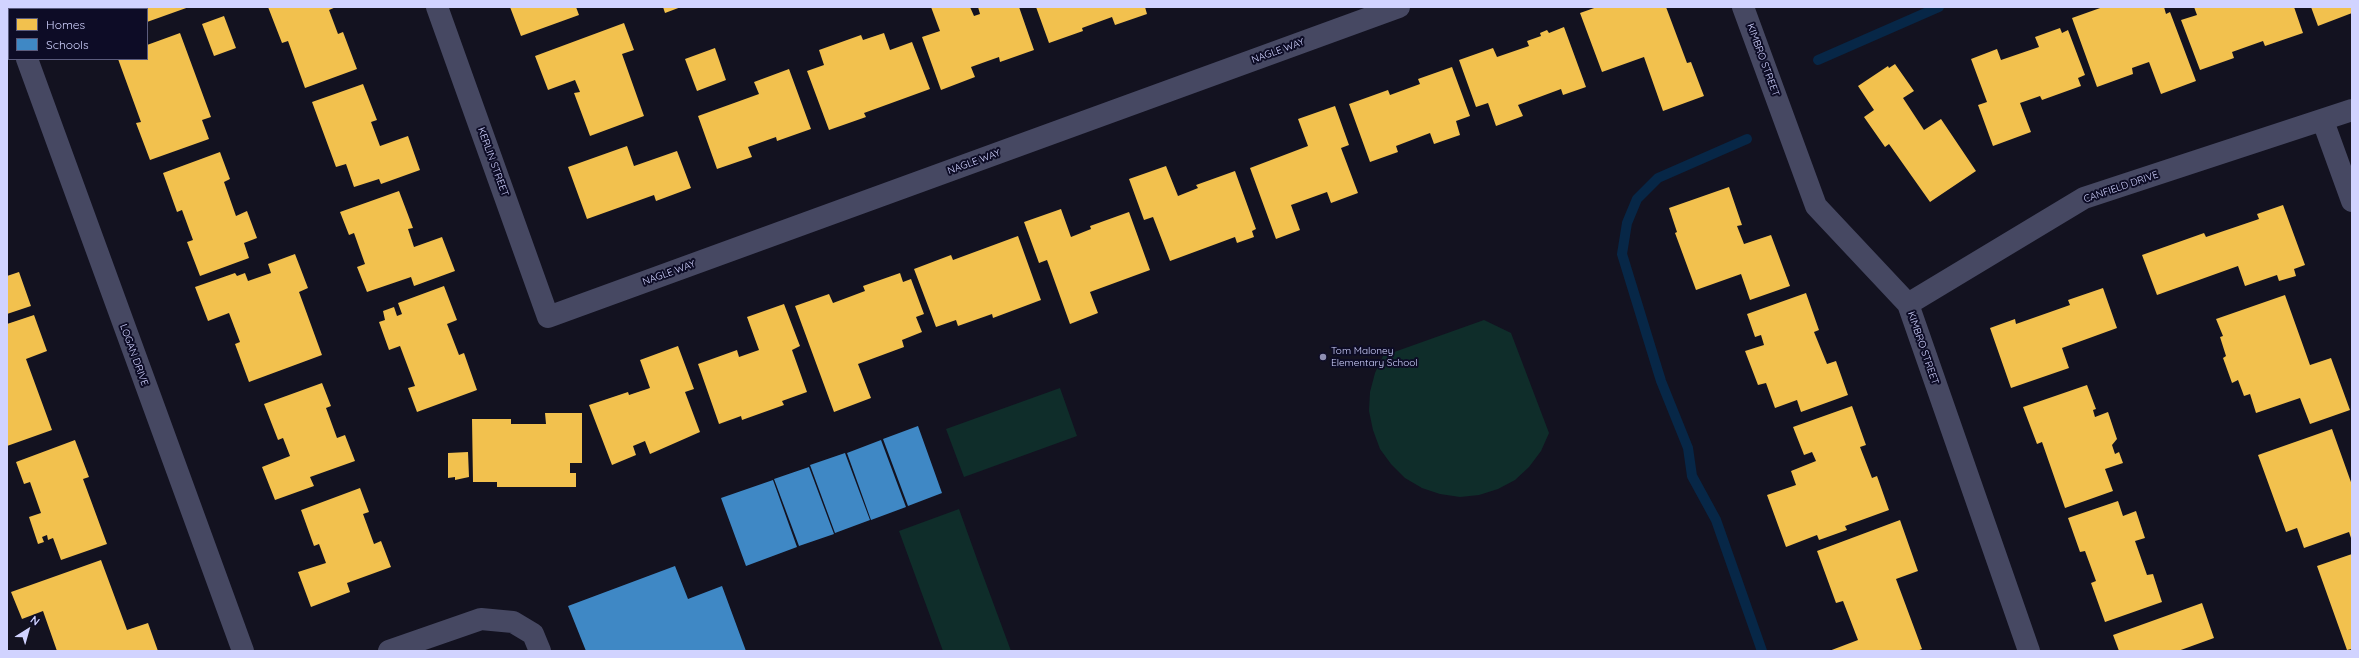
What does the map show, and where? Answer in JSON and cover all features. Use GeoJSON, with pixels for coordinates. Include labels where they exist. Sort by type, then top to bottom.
{"type":"FeatureCollection","features":[{"type":"Feature","properties":{"kind":"street","name":"KERLIN STREET"},"geometry":{"type":"LineString","coordinates":[[437,7],[548,317]]}},
{"type":"Feature","properties":{"kind":"street","name":"NAGLE WAY"},"geometry":{"type":"LineString","coordinates":[[548,317],[1399,7]]}},
{"type":"Feature","properties":{"kind":"street","name":"KIMBRO STREET"},"geometry":{"type":"LineString","coordinates":[[1743,7],[1816,206],[1908,304],[2029,651]]}},
{"type":"Feature","properties":{"kind":"street","name":"LOGAN DRIVE"},"geometry":{"type":"LineString","coordinates":[[27,60],[243,651]]}},
{"type":"Feature","properties":{"kind":"street","name":"CANFIELD DRIVE"},"geometry":{"type":"LineString","coordinates":[[1908,304],[2084,198],[2323,121],[2352,110]]}},
{"type":"Feature","properties":{"kind":"street"},"geometry":{"type":"LineString","coordinates":[[2323,121],[2352,202]]}},
{"type":"Feature","properties":{"kind":"street"},"geometry":{"type":"LineString","coordinates":[[389,651],[481,618],[514,622],[533,634],[540,651]]}},
{"type":"Feature","properties":{"kind":"green space"},"geometry":{"type":"Polygon","coordinates":[[[1484,320],[1511,333],[1549,433],[1541,451],[1529,467],[1515,480],[1498,489],[1479,495],[1460,497],[1440,494],[1422,488],[1405,478],[1391,464],[1380,449],[1373,430],[1369,411],[1370,392],[1375,373],[1383,356],[1484,320]]]}},
{"type":"Feature","properties":{"kind":"green space"},"geometry":{"type":"Polygon","coordinates":[[[1060,388],[1077,436],[964,477],[946,429],[1060,388]]]}},
{"type":"Feature","properties":{"kind":"green space"},"geometry":{"type":"Polygon","coordinates":[[[959,509],[1011,651],[943,651],[918,583],[899,531],[959,509]]]}},
{"type":"Feature","properties":{"kind":"building: Homes"},"geometry":{"type":"Polygon","coordinates":[[[189,7],[148,22],[148,8],[116,8],[189,7]]]}},
{"type":"Feature","properties":{"kind":"building: Homes"},"geometry":{"type":"Polygon","coordinates":[[[268,7],[336,7],[329,10],[338,34],[343,32],[357,69],[305,88],[288,41],[282,43],[268,7]]]}},
{"type":"Feature","properties":{"kind":"building: Homes"},"geometry":{"type":"Polygon","coordinates":[[[510,7],[576,7],[579,15],[521,36],[510,7]]]}},
{"type":"Feature","properties":{"kind":"building: Homes"},"geometry":{"type":"Polygon","coordinates":[[[663,7],[681,7],[665,13],[663,7]]]}},
{"type":"Feature","properties":{"kind":"building: Homes"},"geometry":{"type":"Polygon","coordinates":[[[931,7],[970,7],[974,16],[980,14],[978,7],[1019,7],[1034,50],[1000,62],[999,57],[971,67],[975,77],[941,90],[922,37],[940,31],[931,7]]]}},
{"type":"Feature","properties":{"kind":"building: Homes"},"geometry":{"type":"Polygon","coordinates":[[[1036,7],[1145,7],[1147,14],[1115,25],[1112,17],[1082,28],[1083,31],[1049,43],[1036,7]]]}},
{"type":"Feature","properties":{"kind":"building: Homes"},"geometry":{"type":"Polygon","coordinates":[[[1597,7],[1666,7],[1687,63],[1691,62],[1704,96],[1663,111],[1644,57],[1602,72],[1580,13],[1597,7]]]}},
{"type":"Feature","properties":{"kind":"building: Homes"},"geometry":{"type":"Polygon","coordinates":[[[2103,7],[2164,7],[2166,14],[2170,12],[2196,81],[2161,94],[2149,62],[2132,68],[2133,74],[2097,87],[2072,18],[2103,7]]]}},
{"type":"Feature","properties":{"kind":"building: Homes"},"geometry":{"type":"Polygon","coordinates":[[[2194,7],[2294,7],[2303,33],[2265,46],[2263,41],[2232,52],[2234,58],[2200,70],[2181,20],[2197,15],[2194,7]]]}},
{"type":"Feature","properties":{"kind":"building: Homes"},"geometry":{"type":"Polygon","coordinates":[[[2311,7],[2352,7],[2352,13],[2318,26],[2311,7]]]}},
{"type":"Feature","properties":{"kind":"building: Homes"},"geometry":{"type":"Polygon","coordinates":[[[224,16],[236,48],[214,56],[202,24],[224,16]]]}},
{"type":"Feature","properties":{"kind":"building: Homes"},"geometry":{"type":"Polygon","coordinates":[[[624,23],[634,50],[622,54],[644,116],[590,136],[574,93],[580,92],[575,80],[548,90],[535,56],[624,23]]]}},
{"type":"Feature","properties":{"kind":"building: Homes"},"geometry":{"type":"Polygon","coordinates":[[[1564,27],[1586,87],[1563,95],[1561,89],[1518,105],[1523,116],[1496,126],[1488,103],[1476,107],[1459,60],[1493,48],[1497,57],[1529,46],[1527,41],[1541,36],[1540,33],[1547,30],[1549,33],[1564,27]]]}},
{"type":"Feature","properties":{"kind":"building: Homes"},"geometry":{"type":"Polygon","coordinates":[[[2060,28],[2062,33],[2068,30],[2085,75],[2078,78],[2081,86],[2042,100],[2040,96],[2020,103],[2031,132],[1993,146],[1978,105],[1987,102],[1971,59],[1997,49],[2001,60],[2039,47],[2035,37],[2060,28]]]}},
{"type":"Feature","properties":{"kind":"building: Homes"},"geometry":{"type":"Polygon","coordinates":[[[180,33],[211,117],[202,120],[209,139],[150,160],[136,123],[141,122],[118,60],[148,60],[148,45],[180,33]]]}},
{"type":"Feature","properties":{"kind":"building: Homes"},"geometry":{"type":"Polygon","coordinates":[[[884,33],[890,50],[912,42],[930,89],[864,113],[866,117],[829,130],[807,71],[824,65],[819,50],[861,35],[863,40],[884,33]]]}},
{"type":"Feature","properties":{"kind":"building: Homes"},"geometry":{"type":"Polygon","coordinates":[[[715,48],[726,80],[697,91],[685,59],[715,48]]]}},
{"type":"Feature","properties":{"kind":"building: Homes"},"geometry":{"type":"Polygon","coordinates":[[[1895,64],[1914,91],[1903,98],[1924,130],[1941,119],[1976,171],[1930,202],[1889,144],[1885,147],[1864,117],[1874,110],[1858,86],[1888,66],[1889,68],[1895,64]]]}},
{"type":"Feature","properties":{"kind":"building: Homes"},"geometry":{"type":"Polygon","coordinates":[[[1452,67],[1470,116],[1456,121],[1460,135],[1434,144],[1430,133],[1396,146],[1398,152],[1370,162],[1349,104],[1388,90],[1390,95],[1420,84],[1418,79],[1452,67]]]}},
{"type":"Feature","properties":{"kind":"building: Homes"},"geometry":{"type":"Polygon","coordinates":[[[789,69],[811,129],[777,141],[776,137],[748,147],[752,157],[717,169],[698,116],[759,94],[754,82],[789,69]]]}},
{"type":"Feature","properties":{"kind":"building: Homes"},"geometry":{"type":"Polygon","coordinates":[[[363,84],[377,120],[371,122],[380,146],[408,136],[420,170],[381,184],[379,179],[354,187],[346,164],[336,167],[312,102],[363,84]]]}},
{"type":"Feature","properties":{"kind":"building: Homes"},"geometry":{"type":"Polygon","coordinates":[[[1335,106],[1349,145],[1341,148],[1358,193],[1331,203],[1327,192],[1291,205],[1300,230],[1276,239],[1250,168],[1308,146],[1298,119],[1335,106]]]}},
{"type":"Feature","properties":{"kind":"building: Homes"},"geometry":{"type":"Polygon","coordinates":[[[627,146],[634,166],[677,151],[691,188],[656,201],[654,195],[587,219],[568,167],[627,146]]]}},
{"type":"Feature","properties":{"kind":"building: Homes"},"geometry":{"type":"Polygon","coordinates":[[[220,152],[230,179],[224,182],[236,216],[247,211],[257,238],[244,243],[249,258],[200,276],[187,242],[193,240],[182,210],[177,212],[163,173],[220,152]]]}},
{"type":"Feature","properties":{"kind":"building: Homes"},"geometry":{"type":"Polygon","coordinates":[[[1166,166],[1178,196],[1198,188],[1196,185],[1235,171],[1256,229],[1252,231],[1254,237],[1237,243],[1235,237],[1170,261],[1153,217],[1144,220],[1129,179],[1166,166]]]}},
{"type":"Feature","properties":{"kind":"building: Homes"},"geometry":{"type":"Polygon","coordinates":[[[1729,187],[1742,225],[1737,226],[1744,244],[1771,235],[1790,286],[1750,300],[1741,274],[1696,290],[1675,233],[1677,232],[1669,208],[1729,187]]]}},
{"type":"Feature","properties":{"kind":"building: Homes"},"geometry":{"type":"Polygon","coordinates":[[[399,191],[413,228],[408,229],[414,247],[442,237],[455,271],[414,286],[411,277],[367,292],[357,267],[365,264],[354,233],[349,235],[340,212],[399,191]]]}},
{"type":"Feature","properties":{"kind":"building: Homes"},"geometry":{"type":"Polygon","coordinates":[[[2283,205],[2305,265],[2294,269],[2296,276],[2279,281],[2277,275],[2245,286],[2238,266],[2157,295],[2142,255],[2204,233],[2206,237],[2259,219],[2257,214],[2283,205]]]}},
{"type":"Feature","properties":{"kind":"building: Homes"},"geometry":{"type":"Polygon","coordinates":[[[1061,209],[1071,237],[1091,229],[1090,226],[1129,212],[1150,270],[1090,292],[1098,313],[1070,324],[1047,260],[1039,263],[1024,222],[1061,209]]]}},
{"type":"Feature","properties":{"kind":"building: Homes"},"geometry":{"type":"Polygon","coordinates":[[[1018,236],[1041,300],[993,318],[992,314],[958,326],[956,320],[936,327],[914,269],[951,255],[953,260],[1018,236]]]}},
{"type":"Feature","properties":{"kind":"building: Homes"},"geometry":{"type":"Polygon","coordinates":[[[295,254],[308,288],[299,292],[322,355],[249,382],[235,344],[240,342],[229,313],[208,321],[195,287],[235,273],[237,276],[245,273],[248,281],[271,273],[268,264],[295,254]]]}},
{"type":"Feature","properties":{"kind":"building: Homes"},"geometry":{"type":"Polygon","coordinates":[[[19,272],[31,306],[7,314],[7,276],[19,272]]]}},
{"type":"Feature","properties":{"kind":"building: Homes"},"geometry":{"type":"Polygon","coordinates":[[[900,273],[903,282],[911,279],[924,314],[916,317],[922,332],[902,340],[904,347],[858,364],[871,398],[834,412],[795,306],[829,294],[833,303],[865,291],[863,286],[900,273]]]}},
{"type":"Feature","properties":{"kind":"building: Homes"},"geometry":{"type":"Polygon","coordinates":[[[444,286],[457,320],[447,324],[459,355],[464,353],[477,390],[417,412],[408,388],[415,386],[400,346],[389,350],[379,322],[385,320],[383,311],[394,307],[397,316],[402,314],[398,303],[444,286]]]}},
{"type":"Feature","properties":{"kind":"building: Homes"},"geometry":{"type":"Polygon","coordinates":[[[2103,288],[2117,328],[2062,348],[2069,368],[2011,388],[1990,328],[2015,319],[2016,324],[2070,305],[2068,300],[2103,288]]]}},
{"type":"Feature","properties":{"kind":"building: Homes"},"geometry":{"type":"Polygon","coordinates":[[[1806,293],[1819,330],[1814,332],[1827,364],[1836,361],[1848,395],[1801,412],[1797,400],[1775,408],[1766,383],[1758,385],[1745,351],[1764,345],[1761,335],[1755,337],[1747,314],[1806,293]]]}},
{"type":"Feature","properties":{"kind":"building: Homes"},"geometry":{"type":"Polygon","coordinates":[[[2285,295],[2310,365],[2331,358],[2350,410],[2310,424],[2300,398],[2256,413],[2250,394],[2244,396],[2238,380],[2232,383],[2223,358],[2226,356],[2220,337],[2223,336],[2216,319],[2285,295]]]}},
{"type":"Feature","properties":{"kind":"building: Homes"},"geometry":{"type":"Polygon","coordinates":[[[784,304],[800,346],[792,350],[807,392],[782,401],[784,405],[742,420],[741,416],[719,424],[698,364],[737,350],[739,357],[759,350],[747,317],[784,304]]]}},
{"type":"Feature","properties":{"kind":"building: Homes"},"geometry":{"type":"Polygon","coordinates":[[[34,315],[47,351],[26,359],[52,430],[7,446],[7,324],[34,315]]]}},
{"type":"Feature","properties":{"kind":"building: Homes"},"geometry":{"type":"Polygon","coordinates":[[[678,346],[694,389],[685,392],[700,432],[650,454],[645,441],[633,446],[636,455],[612,465],[589,405],[628,392],[629,395],[650,388],[640,360],[678,346]]]}},
{"type":"Feature","properties":{"kind":"building: Homes"},"geometry":{"type":"Polygon","coordinates":[[[322,383],[331,406],[326,408],[337,438],[345,435],[355,461],[310,477],[314,486],[275,500],[262,467],[290,456],[283,438],[278,440],[264,404],[322,383]]]}},
{"type":"Feature","properties":{"kind":"building: Homes"},"geometry":{"type":"Polygon","coordinates":[[[2087,385],[2096,409],[2093,410],[2095,417],[2108,412],[2117,439],[2112,445],[2115,454],[2119,452],[2123,463],[2105,469],[2113,491],[2065,508],[2042,442],[2037,444],[2023,407],[2087,385]]]}},
{"type":"Feature","properties":{"kind":"building: Homes"},"geometry":{"type":"Polygon","coordinates":[[[1852,406],[1866,445],[1860,447],[1872,478],[1877,476],[1889,510],[1845,526],[1847,530],[1819,540],[1817,535],[1786,547],[1767,495],[1796,485],[1791,471],[1816,461],[1812,452],[1804,455],[1793,427],[1852,406]]]}},
{"type":"Feature","properties":{"kind":"building: Homes"},"geometry":{"type":"Polygon","coordinates":[[[545,413],[582,413],[582,463],[570,463],[570,473],[576,473],[576,487],[497,487],[497,482],[473,482],[472,419],[511,419],[511,424],[546,424],[545,413]]]}},
{"type":"Feature","properties":{"kind":"building: Homes"},"geometry":{"type":"Polygon","coordinates":[[[2332,429],[2352,485],[2352,541],[2349,532],[2304,548],[2297,528],[2286,532],[2258,455],[2332,429]]]}},
{"type":"Feature","properties":{"kind":"building: Homes"},"geometry":{"type":"Polygon","coordinates":[[[75,440],[89,477],[83,479],[107,544],[61,560],[53,538],[48,540],[47,535],[42,537],[44,542],[38,544],[29,517],[41,513],[30,482],[24,484],[16,462],[75,440]]]}},
{"type":"Feature","properties":{"kind":"building: Homes"},"geometry":{"type":"Polygon","coordinates":[[[468,452],[469,477],[455,480],[455,477],[448,478],[448,453],[468,452]]]}},
{"type":"Feature","properties":{"kind":"building: Homes"},"geometry":{"type":"Polygon","coordinates":[[[360,488],[369,512],[363,514],[374,544],[381,541],[391,567],[347,583],[350,592],[311,607],[298,572],[326,563],[319,544],[314,546],[301,510],[360,488]]]}},
{"type":"Feature","properties":{"kind":"building: Homes"},"geometry":{"type":"Polygon","coordinates":[[[2118,501],[2123,516],[2136,511],[2145,538],[2135,541],[2147,575],[2153,574],[2162,602],[2105,622],[2091,583],[2096,581],[2085,551],[2080,552],[2068,518],[2118,501]]]}},
{"type":"Feature","properties":{"kind":"building: Homes"},"geometry":{"type":"Polygon","coordinates":[[[1900,520],[1918,571],[1896,579],[1922,649],[1917,651],[1829,651],[1858,640],[1843,601],[1836,603],[1817,551],[1900,520]]]}},
{"type":"Feature","properties":{"kind":"building: Homes"},"geometry":{"type":"Polygon","coordinates":[[[2352,554],[2352,649],[2347,650],[2317,566],[2352,554]]]}},
{"type":"Feature","properties":{"kind":"building: Homes"},"geometry":{"type":"Polygon","coordinates":[[[101,560],[127,630],[148,623],[158,651],[57,651],[43,611],[22,619],[11,592],[101,560]]]}},
{"type":"Feature","properties":{"kind":"building: Homes"},"geometry":{"type":"Polygon","coordinates":[[[2202,603],[2214,638],[2178,651],[2119,651],[2113,635],[2202,603]]]}},
{"type":"Feature","properties":{"kind":"building: Schools"},"geometry":{"type":"Polygon","coordinates":[[[918,426],[942,493],[908,506],[883,439],[918,426]]]}},
{"type":"Feature","properties":{"kind":"building: Schools"},"geometry":{"type":"Polygon","coordinates":[[[881,440],[906,507],[871,520],[847,453],[881,440]]]}},
{"type":"Feature","properties":{"kind":"building: Schools"},"geometry":{"type":"Polygon","coordinates":[[[845,453],[870,520],[835,533],[810,465],[845,453]]]}},
{"type":"Feature","properties":{"kind":"building: Schools"},"geometry":{"type":"Polygon","coordinates":[[[809,467],[834,534],[799,546],[774,479],[809,467]]]}},
{"type":"Feature","properties":{"kind":"building: Schools"},"geometry":{"type":"Polygon","coordinates":[[[773,480],[797,547],[746,566],[721,498],[773,480]]]}},
{"type":"Feature","properties":{"kind":"building: Schools"},"geometry":{"type":"Polygon","coordinates":[[[675,566],[688,599],[722,586],[746,651],[586,651],[568,606],[675,566]]]}},
{"type":"Feature","properties":{"kind":"waterway"},"geometry":{"type":"LineString","coordinates":[[1818,60],[1939,7]]}},
{"type":"Feature","properties":{"kind":"waterway"},"geometry":{"type":"LineString","coordinates":[[1747,139],[1658,178],[1637,199],[1627,223],[1622,254],[1661,381],[1688,448],[1692,476],[1716,520],[1762,651]]}},
{"type":"Feature","properties":{"kind":"place","name":"Tom Maloney Elementary School"},"geometry":{"type":"Point","coordinates":[1323,357]}}]}
